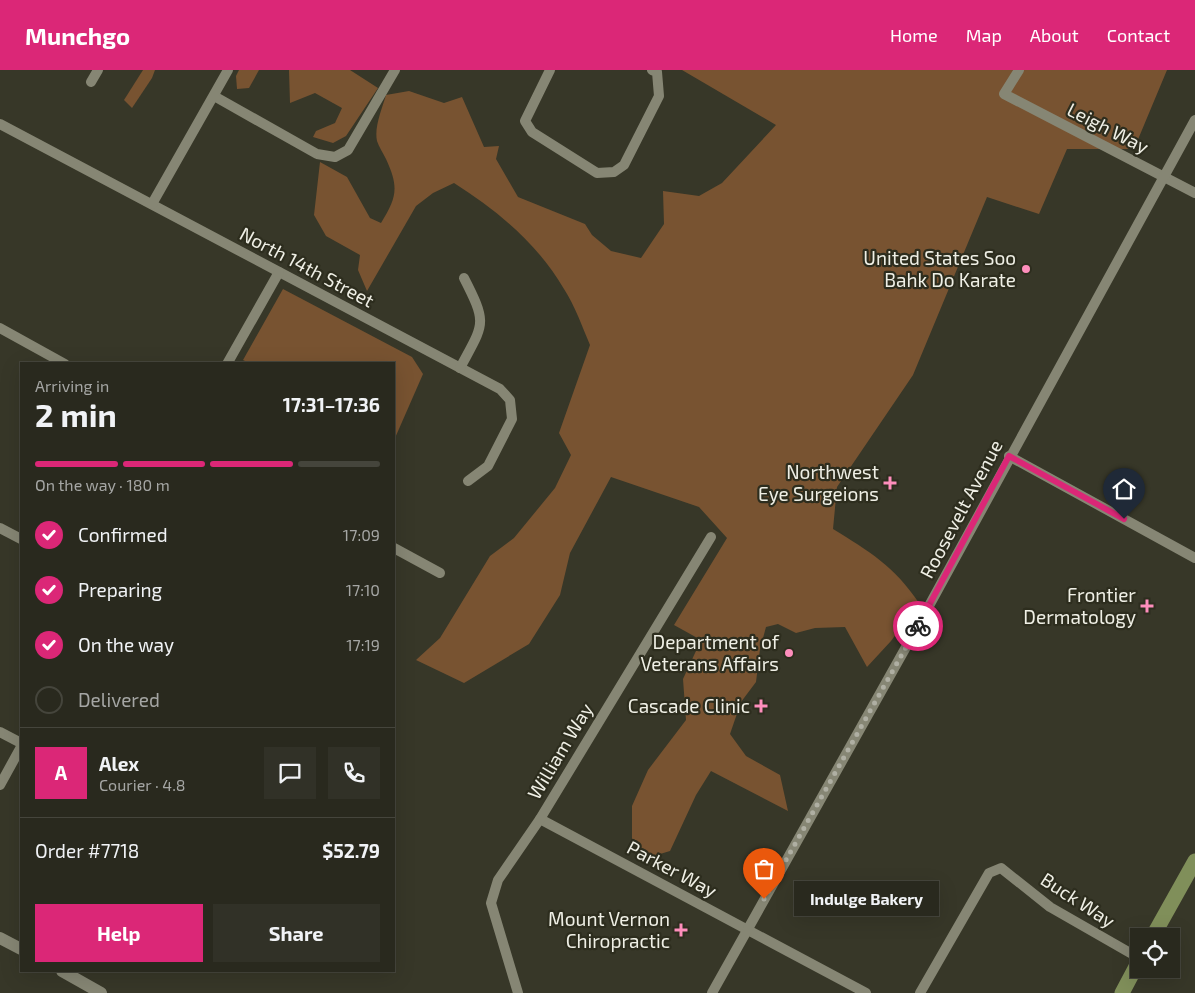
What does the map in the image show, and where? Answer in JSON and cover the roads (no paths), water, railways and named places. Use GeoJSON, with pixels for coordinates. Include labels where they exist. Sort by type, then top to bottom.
{"type":"FeatureCollection","features":[{"type":"Feature","properties":{"kind":"main road"},"geometry":{"type":"LineString","coordinates":[[1157,928],[1195,861]]}},
{"type":"Feature","properties":{"kind":"main road"},"geometry":{"type":"LineString","coordinates":[[1122,993],[1130,977]]}},
{"type":"Feature","properties":{"kind":"street"},"geometry":{"type":"LineString","coordinates":[[91,82],[98,70]]}},
{"type":"Feature","properties":{"kind":"street"},"geometry":{"type":"LineString","coordinates":[[152,204],[228,70]]}},
{"type":"Feature","properties":{"kind":"street"},"geometry":{"type":"LineString","coordinates":[[214,96],[317,154],[335,157],[348,150],[395,70]]}},
{"type":"Feature","properties":{"kind":"street"},"geometry":{"type":"LineString","coordinates":[[550,70],[525,121],[532,132],[597,173],[614,172],[624,165],[659,96],[655,71]]}},
{"type":"Feature","properties":{"kind":"street","name":"Leigh Way"},"geometry":{"type":"LineString","coordinates":[[1019,70],[1004,94],[1195,193]]}},
{"type":"Feature","properties":{"kind":"street","name":"Roosevelt Avenue"},"geometry":{"type":"LineString","coordinates":[[712,993],[924,614],[1195,120]]}},
{"type":"Feature","properties":{"kind":"street","name":"North 14th Street"},"geometry":{"type":"LineString","coordinates":[[0,124],[500,389],[510,400],[512,419],[488,466],[468,481]]}},
{"type":"Feature","properties":{"kind":"street"},"geometry":{"type":"LineString","coordinates":[[228,362],[279,272]]}},
{"type":"Feature","properties":{"kind":"street"},"geometry":{"type":"LineString","coordinates":[[460,368],[481,328],[480,308],[464,278]]}},
{"type":"Feature","properties":{"kind":"street"},"geometry":{"type":"LineString","coordinates":[[0,328],[61,362]]}},
{"type":"Feature","properties":{"kind":"street"},"geometry":{"type":"LineString","coordinates":[[1009,456],[1195,558]]}},
{"type":"Feature","properties":{"kind":"street"},"geometry":{"type":"LineString","coordinates":[[0,528],[20,538]]}},
{"type":"Feature","properties":{"kind":"street","name":"William Way"},"geometry":{"type":"LineString","coordinates":[[518,993],[490,903],[498,880],[540,819],[711,537]]}},
{"type":"Feature","properties":{"kind":"street"},"geometry":{"type":"LineString","coordinates":[[395,549],[440,574]]}},
{"type":"Feature","properties":{"kind":"street"},"geometry":{"type":"LineString","coordinates":[[0,732],[20,742]]}},
{"type":"Feature","properties":{"kind":"street"},"geometry":{"type":"LineString","coordinates":[[0,785],[20,749]]}},
{"type":"Feature","properties":{"kind":"street","name":"Parker Way"},"geometry":{"type":"LineString","coordinates":[[540,819],[866,993]]}},
{"type":"Feature","properties":{"kind":"street","name":"Buck Way"},"geometry":{"type":"LineString","coordinates":[[920,993],[989,873],[1000,868],[1050,907],[1130,954]]}},
{"type":"Feature","properties":{"kind":"street"},"geometry":{"type":"LineString","coordinates":[[0,938],[20,948]]}},
{"type":"Feature","properties":{"kind":"street"},"geometry":{"type":"LineString","coordinates":[[64,972],[102,993]]}},
{"type":"Feature","properties":{"kind":"place","name":"United States Soo Bahk Do Karate"},"geometry":{"type":"Point","coordinates":[1026,269]}},
{"type":"Feature","properties":{"kind":"place","name":"Northwest Eye Surgeions"},"geometry":{"type":"Point","coordinates":[890,483]}},
{"type":"Feature","properties":{"kind":"place","name":"Frontier Dermatology"},"geometry":{"type":"Point","coordinates":[1147,606]}},
{"type":"Feature","properties":{"kind":"place","name":"Department of Veterans Affairs"},"geometry":{"type":"Point","coordinates":[789,653]}},
{"type":"Feature","properties":{"kind":"place","name":"Cascade Clinic"},"geometry":{"type":"Point","coordinates":[761,706]}},
{"type":"Feature","properties":{"kind":"place","name":"Indulge Bakery"},"geometry":{"type":"Point","coordinates":[764,899]}},
{"type":"Feature","properties":{"kind":"place","name":"Mount Vernon Chiropractic"},"geometry":{"type":"Point","coordinates":[681,930]}}]}
